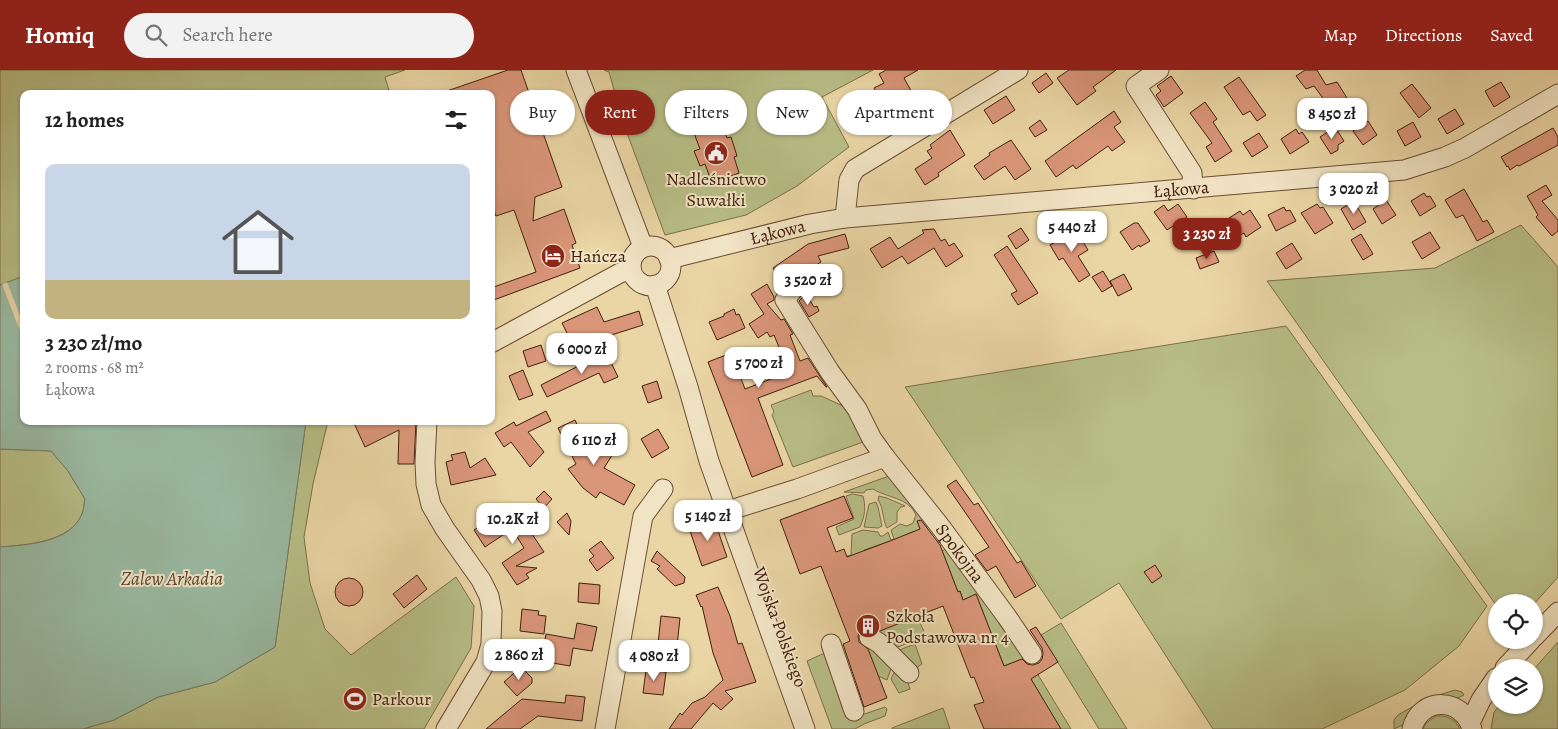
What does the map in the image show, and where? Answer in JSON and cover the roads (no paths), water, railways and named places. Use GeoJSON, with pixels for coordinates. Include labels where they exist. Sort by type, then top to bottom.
{"type":"FeatureCollection","features":[{"type":"Feature","properties":{"kind":"street"},"geometry":{"type":"LineString","coordinates":[[576,70],[643,247]]}},
{"type":"Feature","properties":{"kind":"street"},"geometry":{"type":"LineString","coordinates":[[845,218],[848,180],[855,170],[1018,70]]}},
{"type":"Feature","properties":{"kind":"street"},"geometry":{"type":"LineString","coordinates":[[1159,70],[1136,86],[1192,173],[1193,189]]}},
{"type":"Feature","properties":{"kind":"street","name":"Łąkowa"},"geometry":{"type":"LineString","coordinates":[[670,259],[810,224],[845,218],[1404,170],[1437,160],[1466,148],[1558,94]]}},
{"type":"Feature","properties":{"kind":"street"},"geometry":{"type":"LineString","coordinates":[[643,247],[658,247],[664,250],[670,259],[671,268],[669,274],[661,283],[655,285],[643,284],[638,280],[632,269],[634,256],[643,247]]}},
{"type":"Feature","properties":{"kind":"street"},"geometry":{"type":"LineString","coordinates":[[495,341],[632,269]]}},
{"type":"Feature","properties":{"kind":"street"},"geometry":{"type":"LineString","coordinates":[[655,285],[688,387]]}},
{"type":"Feature","properties":{"kind":"street","name":"Spokojna"},"geometry":{"type":"LineString","coordinates":[[796,288],[785,300],[830,372],[857,409],[872,439],[945,533],[1032,654]]}},
{"type":"Feature","properties":{"kind":"street","name":"Wojska Polskiego"},"geometry":{"type":"LineString","coordinates":[[688,387],[709,461],[805,729]]}},
{"type":"Feature","properties":{"kind":"street","name":"Wojska Polskiego"},"geometry":{"type":"LineString","coordinates":[[688,387],[717,452],[817,729]]}},
{"type":"Feature","properties":{"kind":"street"},"geometry":{"type":"LineString","coordinates":[[427,425],[424,462],[426,484],[431,505],[445,529],[481,580],[489,596],[492,611],[491,644],[486,662],[446,729]]}},
{"type":"Feature","properties":{"kind":"street"},"geometry":{"type":"LineString","coordinates":[[737,508],[797,489],[885,457]]}},
{"type":"Feature","properties":{"kind":"street"},"geometry":{"type":"LineString","coordinates":[[605,729],[643,516],[663,489]]}},
{"type":"Feature","properties":{"kind":"street"},"geometry":{"type":"LineString","coordinates":[[1543,628],[1558,612]]}},
{"type":"Feature","properties":{"kind":"street"},"geometry":{"type":"LineString","coordinates":[[869,637],[879,643],[909,673]]}},
{"type":"Feature","properties":{"kind":"street"},"geometry":{"type":"LineString","coordinates":[[831,644],[854,711]]}},
{"type":"Feature","properties":{"kind":"street"},"geometry":{"type":"LineString","coordinates":[[1514,659],[1523,649]]}},
{"type":"Feature","properties":{"kind":"street"},"geometry":{"type":"LineString","coordinates":[[1454,707],[1488,683]]}},
{"type":"Feature","properties":{"kind":"street"},"geometry":{"type":"LineString","coordinates":[[1471,726],[1481,700],[1488,689]]}},
{"type":"Feature","properties":{"kind":"street"},"geometry":{"type":"LineString","coordinates":[[1412,729],[1418,715],[1427,708],[1438,705],[1454,707],[1464,714],[1471,726]]}},
{"type":"Feature","properties":{"kind":"water","name":"Zalew Arkadia"},"geometry":{"type":"Polygon","coordinates":[[[20,278],[20,425],[305,425],[275,647],[215,682],[158,697],[114,720],[83,729],[0,729],[0,547],[47,541],[58,537],[76,524],[82,514],[85,499],[68,471],[51,451],[0,449],[0,285],[20,278]]]}},
{"type":"Feature","properties":{"kind":"place","name":"Nadleśnictwo Suwałki"},"geometry":{"type":"Point","coordinates":[716,153]}},
{"type":"Feature","properties":{"kind":"place","name":"Hańcza"},"geometry":{"type":"Point","coordinates":[553,256]}},
{"type":"Feature","properties":{"kind":"place","name":"Szkoła Podstawowa nr 4"},"geometry":{"type":"Point","coordinates":[868,626]}},
{"type":"Feature","properties":{"kind":"place","name":"Parkour"},"geometry":{"type":"Point","coordinates":[355,699]}}]}
